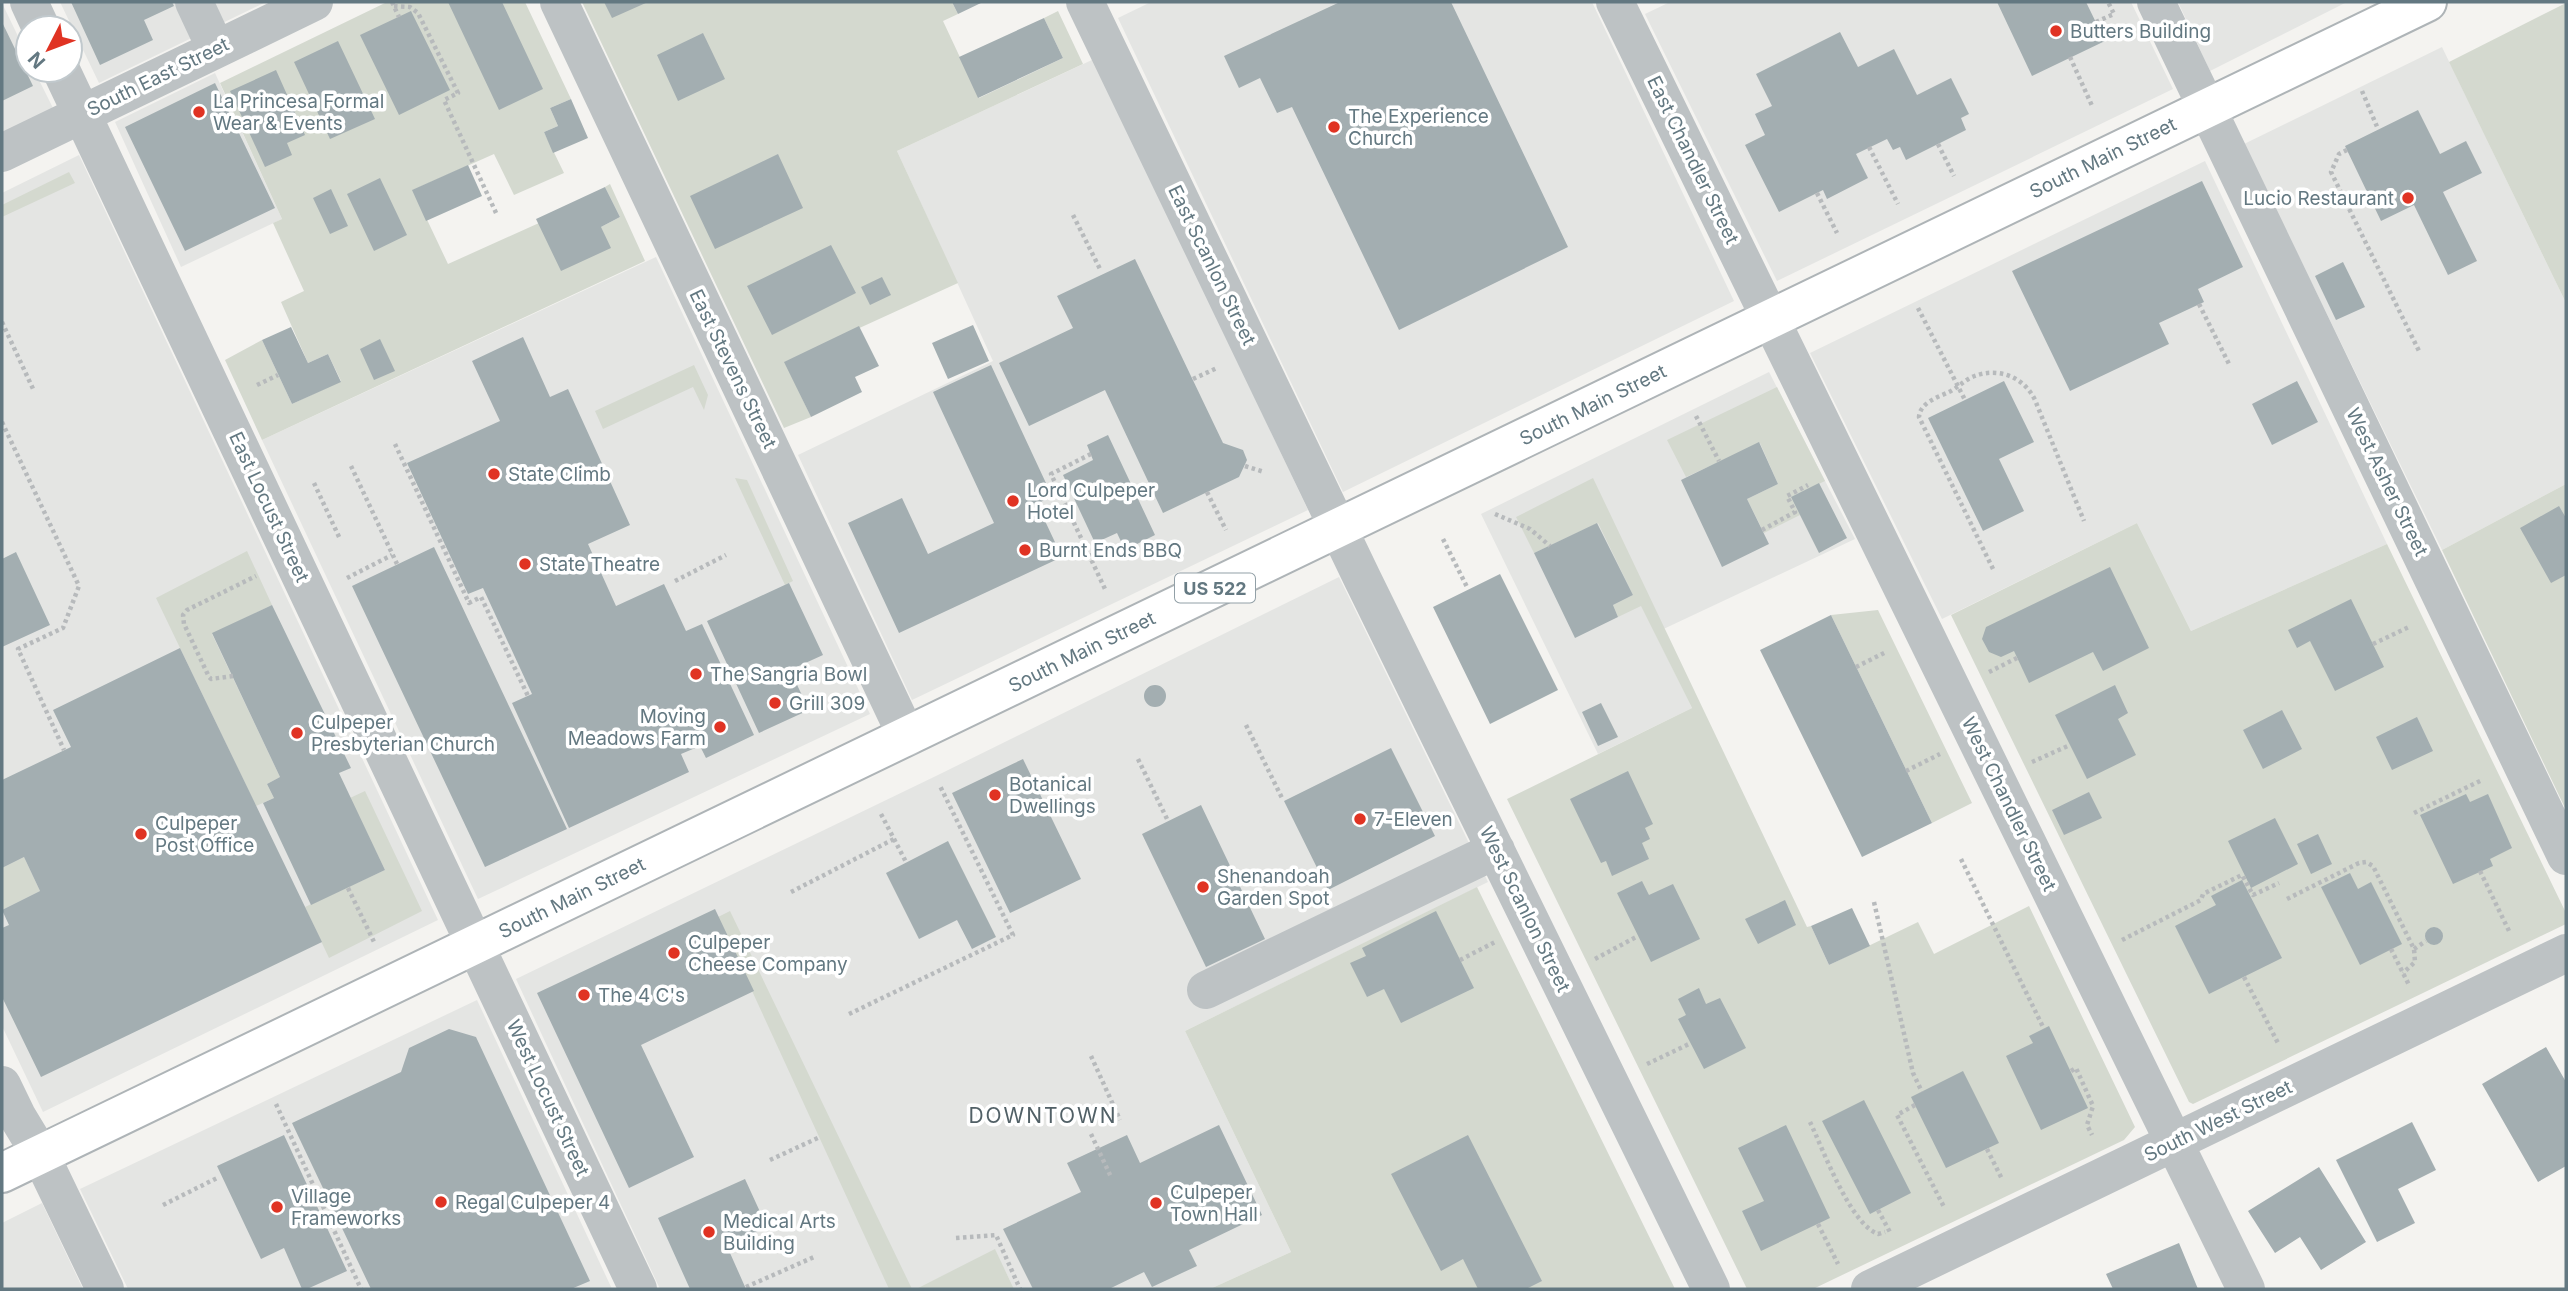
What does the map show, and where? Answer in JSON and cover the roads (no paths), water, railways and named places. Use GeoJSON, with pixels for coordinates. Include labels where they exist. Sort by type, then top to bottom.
{"type":"FeatureCollection","features":[{"type":"Feature","properties":{"kind":"main road","name":"South Main Street"},"geometry":{"type":"LineString","coordinates":[[2,1173],[2427,2]]}},
{"type":"Feature","properties":{"kind":"street"},"geometry":{"type":"LineString","coordinates":[[194,2],[216,49]]}},
{"type":"Feature","properties":{"kind":"street","name":"South East Street"},"geometry":{"type":"LineString","coordinates":[[2,153],[314,2]]}},
{"type":"Feature","properties":{"kind":"street","name":"East Stevens Street"},"geometry":{"type":"LineString","coordinates":[[559,2],[906,737]]}},
{"type":"Feature","properties":{"kind":"street","name":"East Scanlon Street"},"geometry":{"type":"LineString","coordinates":[[1086,2],[1338,528]]}},
{"type":"Feature","properties":{"kind":"street","name":"East Chandler Street"},"geometry":{"type":"LineString","coordinates":[[1615,2],[1771,319]]}},
{"type":"Feature","properties":{"kind":"street","name":"West Asher Street"},"geometry":{"type":"LineString","coordinates":[[2156,2],[2566,856]]}},
{"type":"Feature","properties":{"kind":"street","name":"East Locust Street"},"geometry":{"type":"LineString","coordinates":[[68,84],[476,945]]}},
{"type":"Feature","properties":{"kind":"street","name":"West Chandler Street"},"geometry":{"type":"LineString","coordinates":[[1771,319],[2246,1289]]}},
{"type":"Feature","properties":{"kind":"street","name":"West Scanlon Street"},"geometry":{"type":"LineString","coordinates":[[1338,528],[1711,1289]]}},
{"type":"Feature","properties":{"kind":"street"},"geometry":{"type":"LineString","coordinates":[[1206,990],[1496,850]]}},
{"type":"Feature","properties":{"kind":"street","name":"West Locust Street"},"geometry":{"type":"LineString","coordinates":[[476,945],[638,1289]]}},
{"type":"Feature","properties":{"kind":"street","name":"South West Street"},"geometry":{"type":"LineString","coordinates":[[1855,1279],[2174,1142],[2566,953]]}},
{"type":"Feature","properties":{"kind":"street"},"geometry":{"type":"LineString","coordinates":[[2,1085],[40,1154],[105,1289]]}},
{"type":"Feature","properties":{"kind":"place","name":"Butters Building"},"geometry":{"type":"Point","coordinates":[2056,31]}},
{"type":"Feature","properties":{"kind":"place","name":"La Princesa Formal Wear & Events"},"geometry":{"type":"Point","coordinates":[199,112]}},
{"type":"Feature","properties":{"kind":"place","name":"The Experience Church"},"geometry":{"type":"Point","coordinates":[1334,127]}},
{"type":"Feature","properties":{"kind":"place","name":"Lucio Restaurant"},"geometry":{"type":"Point","coordinates":[2408,198]}},
{"type":"Feature","properties":{"kind":"place","name":"State Climb"},"geometry":{"type":"Point","coordinates":[494,474]}},
{"type":"Feature","properties":{"kind":"place","name":"Lord Culpeper Hotel"},"geometry":{"type":"Point","coordinates":[1013,501]}},
{"type":"Feature","properties":{"kind":"place","name":"Burnt Ends BBQ"},"geometry":{"type":"Point","coordinates":[1025,550]}},
{"type":"Feature","properties":{"kind":"place","name":"State Theatre"},"geometry":{"type":"Point","coordinates":[525,564]}},
{"type":"Feature","properties":{"kind":"place","name":"The Sangria Bowl"},"geometry":{"type":"Point","coordinates":[696,674]}},
{"type":"Feature","properties":{"kind":"place","name":"Grill 309"},"geometry":{"type":"Point","coordinates":[775,703]}},
{"type":"Feature","properties":{"kind":"place","name":"Moving Meadows Farm"},"geometry":{"type":"Point","coordinates":[720,727]}},
{"type":"Feature","properties":{"kind":"place","name":"Culpeper Presbyterian Church"},"geometry":{"type":"Point","coordinates":[297,733]}},
{"type":"Feature","properties":{"kind":"place","name":"Botanical Dwellings"},"geometry":{"type":"Point","coordinates":[995,795]}},
{"type":"Feature","properties":{"kind":"place","name":"7-Eleven"},"geometry":{"type":"Point","coordinates":[1360,819]}},
{"type":"Feature","properties":{"kind":"place","name":"Culpeper Post Office"},"geometry":{"type":"Point","coordinates":[141,834]}},
{"type":"Feature","properties":{"kind":"place","name":"Shenandoah Garden Spot"},"geometry":{"type":"Point","coordinates":[1203,887]}},
{"type":"Feature","properties":{"kind":"place","name":"Culpeper Cheese Company"},"geometry":{"type":"Point","coordinates":[674,953]}},
{"type":"Feature","properties":{"kind":"place","name":"The 4 C's"},"geometry":{"type":"Point","coordinates":[584,995]}},
{"type":"Feature","properties":{"kind":"place","name":"Regal Culpeper 4"},"geometry":{"type":"Point","coordinates":[441,1202]}},
{"type":"Feature","properties":{"kind":"place","name":"Culpeper Town Hall"},"geometry":{"type":"Point","coordinates":[1156,1203]}},
{"type":"Feature","properties":{"kind":"place","name":"Village Frameworks"},"geometry":{"type":"Point","coordinates":[277,1207]}},
{"type":"Feature","properties":{"kind":"place","name":"Medical Arts Building"},"geometry":{"type":"Point","coordinates":[709,1232]}},
{"type":"Feature","properties":{"kind":"district","name":"DOWNTOWN"},"geometry":{"type":"Point","coordinates":[1043,1115]}}]}
